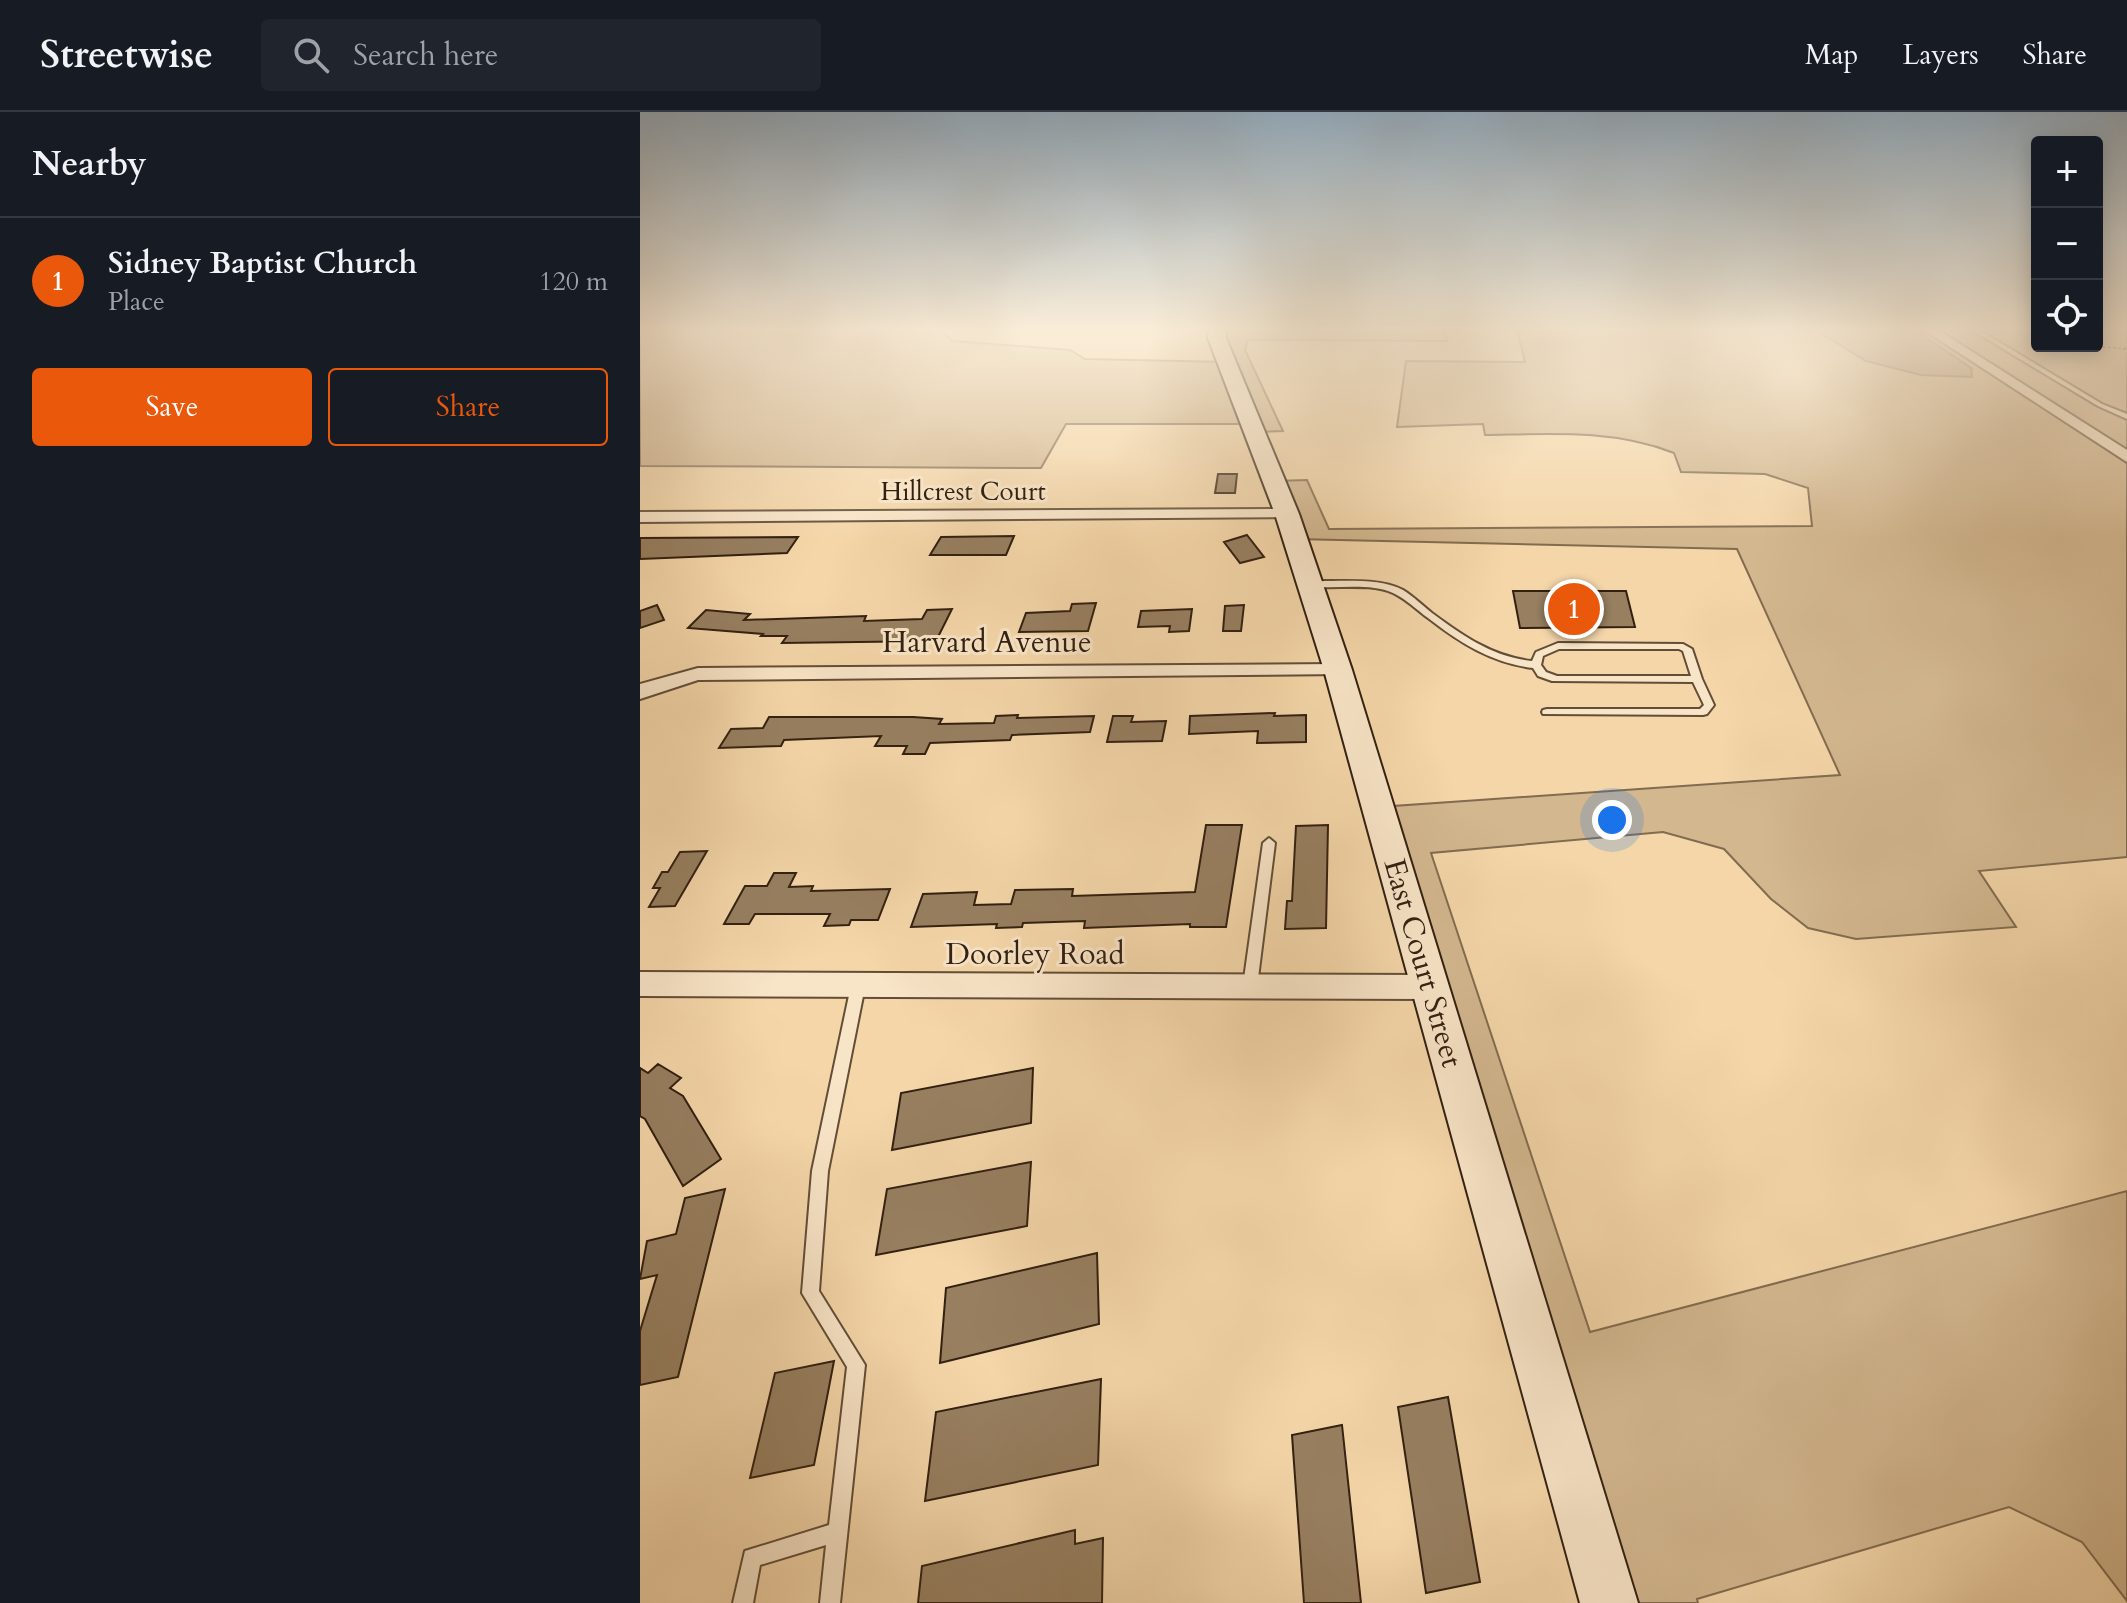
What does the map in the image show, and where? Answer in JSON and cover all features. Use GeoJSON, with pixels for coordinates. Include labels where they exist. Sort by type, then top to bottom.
{"type":"FeatureCollection","features":[{"type":"Feature","properties":{"kind":"main road","name":"East Court Street"},"geometry":{"type":"LineString","coordinates":[[1241,400],[1287,514],[1338,670],[1609,1603]]}},
{"type":"Feature","properties":{"kind":"street"},"geometry":{"type":"LineString","coordinates":[[2038,400],[2127,457]]}},
{"type":"Feature","properties":{"kind":"street","name":"Hillcrest Court"},"geometry":{"type":"LineString","coordinates":[[640,517],[1287,514]]}},
{"type":"Feature","properties":{"kind":"street","name":"Harvard Avenue"},"geometry":{"type":"LineString","coordinates":[[640,692],[657,684],[698,674],[1338,670]]}},
{"type":"Feature","properties":{"kind":"street","name":"Doorley Road"},"geometry":{"type":"LineString","coordinates":[[640,984],[1429,987]]}},
{"type":"Feature","properties":{"kind":"lane"},"geometry":{"type":"LineString","coordinates":[[2091,400],[2127,417]]}},
{"type":"Feature","properties":{"kind":"lane"},"geometry":{"type":"LineString","coordinates":[[1310,584],[1383,586],[1399,592],[1484,653],[1515,665],[1536,665]]}},
{"type":"Feature","properties":{"kind":"lane"},"geometry":{"type":"LineString","coordinates":[[1547,712],[1703,712],[1709,705],[1687,649],[1680,646],[1558,646],[1539,654],[1536,665],[1542,674],[1556,679],[1697,679]]}},
{"type":"Feature","properties":{"kind":"lane"},"geometry":{"type":"LineString","coordinates":[[1250,986],[1269,843]]}},
{"type":"Feature","properties":{"kind":"lane"},"geometry":{"type":"LineString","coordinates":[[830,1603],[856,1365],[810,1293],[820,1171],[858,986]]}},
{"type":"Feature","properties":{"kind":"lane"},"geometry":{"type":"LineString","coordinates":[[743,1603],[752,1558],[838,1532]]}},
{"type":"Feature","properties":{"kind":"shaded area"},"geometry":{"type":"Polygon","coordinates":[[[640,400],[1268,400],[1283,431],[1255,432],[1251,424],[1066,424],[1041,468],[640,466],[640,400]]]}},
{"type":"Feature","properties":{"kind":"shaded area"},"geometry":{"type":"Polygon","coordinates":[[[1401,400],[2127,400],[2127,857],[1979,871],[2016,927],[1856,939],[1808,928],[1771,899],[1724,849],[1663,832],[1431,853],[1590,1332],[2127,1191],[2127,1601],[2082,1542],[2009,1507],[1697,1599],[1698,1603],[1609,1603],[1379,807],[1840,775],[1737,549],[1295,539],[1275,481],[1307,480],[1329,529],[1812,526],[1808,488],[1765,474],[1681,472],[1674,453],[1651,445],[1604,436],[1485,435],[1483,424],[1397,427],[1401,400]]]}},
{"type":"Feature","properties":{"kind":"building"},"geometry":{"type":"Polygon","coordinates":[[[1218,474],[1237,474],[1235,493],[1215,493],[1218,474]]]}},
{"type":"Feature","properties":{"kind":"building"},"geometry":{"type":"Polygon","coordinates":[[[1247,535],[1264,557],[1240,563],[1224,542],[1247,535]]]}},
{"type":"Feature","properties":{"kind":"building"},"geometry":{"type":"Polygon","coordinates":[[[1014,536],[1006,555],[930,555],[941,537],[1014,536]]]}},
{"type":"Feature","properties":{"kind":"building"},"geometry":{"type":"Polygon","coordinates":[[[798,537],[787,553],[640,559],[640,538],[798,537]]]}},
{"type":"Feature","properties":{"kind":"building"},"geometry":{"type":"Polygon","coordinates":[[[1513,591],[1626,591],[1635,627],[1520,628],[1513,591]]]}},
{"type":"Feature","properties":{"kind":"building"},"geometry":{"type":"Polygon","coordinates":[[[1096,603],[1088,631],[1019,632],[1026,613],[1070,611],[1072,604],[1096,603]]]}},
{"type":"Feature","properties":{"kind":"building"},"geometry":{"type":"Polygon","coordinates":[[[657,605],[664,620],[640,628],[640,611],[657,605]]]}},
{"type":"Feature","properties":{"kind":"building"},"geometry":{"type":"Polygon","coordinates":[[[1244,605],[1241,631],[1223,631],[1225,606],[1244,605]]]}},
{"type":"Feature","properties":{"kind":"building"},"geometry":{"type":"Polygon","coordinates":[[[952,609],[936,641],[782,643],[787,636],[688,628],[706,610],[750,614],[744,620],[866,616],[864,621],[922,619],[927,610],[952,609]]]}},
{"type":"Feature","properties":{"kind":"building"},"geometry":{"type":"Polygon","coordinates":[[[1192,609],[1189,631],[1169,632],[1170,626],[1138,627],[1141,611],[1192,609]]]}},
{"type":"Feature","properties":{"kind":"building"},"geometry":{"type":"Polygon","coordinates":[[[1275,713],[1274,716],[1306,715],[1306,742],[1257,743],[1258,731],[1189,734],[1190,716],[1275,713]]]}},
{"type":"Feature","properties":{"kind":"building"},"geometry":{"type":"Polygon","coordinates":[[[1018,715],[1017,718],[1094,716],[1090,732],[1012,735],[1010,740],[930,743],[925,754],[903,754],[907,746],[875,746],[881,736],[784,740],[781,746],[719,748],[731,729],[763,728],[769,717],[913,717],[942,719],[939,724],[994,723],[996,716],[1018,715]]]}},
{"type":"Feature","properties":{"kind":"building"},"geometry":{"type":"Polygon","coordinates":[[[1113,716],[1133,716],[1131,722],[1166,721],[1162,741],[1107,742],[1113,716]]]}},
{"type":"Feature","properties":{"kind":"building"},"geometry":{"type":"Polygon","coordinates":[[[1206,825],[1242,825],[1226,927],[1190,927],[1190,924],[1084,928],[1085,921],[1023,923],[1022,927],[996,928],[997,924],[911,927],[923,894],[977,892],[974,905],[1011,904],[1015,890],[1073,889],[1072,896],[1195,892],[1206,825]]]}},
{"type":"Feature","properties":{"kind":"building"},"geometry":{"type":"Polygon","coordinates":[[[1328,825],[1326,928],[1285,929],[1287,901],[1292,901],[1296,826],[1328,825]]]}},
{"type":"Feature","properties":{"kind":"building"},"geometry":{"type":"Polygon","coordinates":[[[707,851],[675,906],[649,907],[660,888],[653,888],[662,872],[668,872],[680,852],[707,851]]]}},
{"type":"Feature","properties":{"kind":"building"},"geometry":{"type":"Polygon","coordinates":[[[774,873],[796,873],[789,887],[813,886],[811,891],[890,889],[878,920],[851,920],[849,925],[824,926],[830,914],[755,914],[749,924],[724,924],[745,886],[767,886],[774,873]]]}},
{"type":"Feature","properties":{"kind":"building"},"geometry":{"type":"Polygon","coordinates":[[[658,1064],[681,1078],[670,1088],[683,1096],[721,1159],[683,1186],[645,1119],[640,1116],[640,1068],[648,1073],[658,1064]]]}},
{"type":"Feature","properties":{"kind":"building"},"geometry":{"type":"Polygon","coordinates":[[[1033,1068],[1031,1123],[892,1150],[901,1093],[1033,1068]]]}},
{"type":"Feature","properties":{"kind":"building"},"geometry":{"type":"Polygon","coordinates":[[[1031,1162],[1027,1226],[876,1255],[887,1189],[1031,1162]]]}},
{"type":"Feature","properties":{"kind":"building"},"geometry":{"type":"Polygon","coordinates":[[[725,1189],[678,1377],[640,1385],[640,1331],[657,1275],[640,1279],[647,1241],[676,1234],[685,1198],[725,1189]]]}},
{"type":"Feature","properties":{"kind":"building"},"geometry":{"type":"Polygon","coordinates":[[[1097,1253],[1099,1324],[940,1363],[946,1288],[1097,1253]]]}},
{"type":"Feature","properties":{"kind":"building"},"geometry":{"type":"Polygon","coordinates":[[[834,1361],[814,1465],[750,1478],[775,1373],[834,1361]]]}},
{"type":"Feature","properties":{"kind":"building"},"geometry":{"type":"Polygon","coordinates":[[[1101,1379],[1098,1465],[925,1501],[936,1412],[1101,1379]]]}},
{"type":"Feature","properties":{"kind":"building"},"geometry":{"type":"Polygon","coordinates":[[[1448,1397],[1480,1582],[1426,1593],[1398,1407],[1448,1397]]]}},
{"type":"Feature","properties":{"kind":"building"},"geometry":{"type":"Polygon","coordinates":[[[1342,1425],[1361,1603],[1304,1603],[1292,1435],[1342,1425]]]}},
{"type":"Feature","properties":{"kind":"building"},"geometry":{"type":"Polygon","coordinates":[[[1075,1530],[1075,1544],[1103,1538],[1102,1603],[918,1603],[922,1566],[1075,1530]]]}},
{"type":"Feature","properties":{"kind":"place","name":"Sidney Baptist Church"},"geometry":{"type":"Point","coordinates":[1574,609]}}]}
